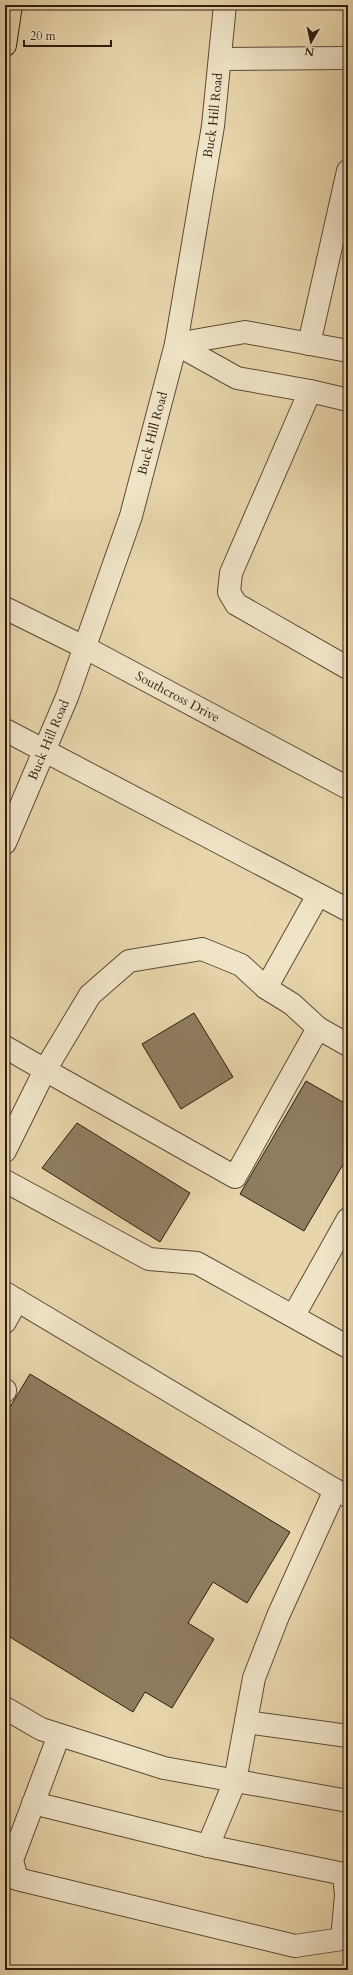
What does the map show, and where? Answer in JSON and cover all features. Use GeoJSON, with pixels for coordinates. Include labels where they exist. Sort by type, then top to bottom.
{"type":"FeatureCollection","features":[{"type":"Feature","properties":{"kind":"highway"},"geometry":{"type":"LineString","coordinates":[[5,45],[11,5]]}},
{"type":"Feature","properties":{"kind":"street","name":"Buck Hill Road"},"geometry":{"type":"LineString","coordinates":[[5,843],[86,648],[131,516],[176,344],[214,126],[225,5]]}},
{"type":"Feature","properties":{"kind":"street"},"geometry":{"type":"LineString","coordinates":[[220,59],[348,58]]}},
{"type":"Feature","properties":{"kind":"street"},"geometry":{"type":"LineString","coordinates":[[309,344],[348,171]]}},
{"type":"Feature","properties":{"kind":"street"},"geometry":{"type":"LineString","coordinates":[[176,344],[245,332],[348,351]]}},
{"type":"Feature","properties":{"kind":"street"},"geometry":{"type":"LineString","coordinates":[[176,344],[237,378],[310,391],[348,400]]}},
{"type":"Feature","properties":{"kind":"street"},"geometry":{"type":"LineString","coordinates":[[310,391],[231,573],[229,592],[236,604],[348,668]]}},
{"type":"Feature","properties":{"kind":"street","name":"Southcross Drive"},"geometry":{"type":"LineString","coordinates":[[5,608],[86,648],[348,788]]}},
{"type":"Feature","properties":{"kind":"street"},"geometry":{"type":"LineString","coordinates":[[5,730],[348,910]]}},
{"type":"Feature","properties":{"kind":"street"},"geometry":{"type":"LineString","coordinates":[[266,988],[318,895]]}},
{"type":"Feature","properties":{"kind":"street"},"geometry":{"type":"LineString","coordinates":[[5,1151],[45,1070],[90,995],[129,961],[202,949],[240,965],[266,988],[292,1004],[318,1028],[348,1045]]}},
{"type":"Feature","properties":{"kind":"street"},"geometry":{"type":"LineString","coordinates":[[5,1047],[235,1177],[318,1028]]}},
{"type":"Feature","properties":{"kind":"street"},"geometry":{"type":"LineString","coordinates":[[5,1181],[149,1259],[197,1263],[294,1315],[348,1347]]}},
{"type":"Feature","properties":{"kind":"street"},"geometry":{"type":"LineString","coordinates":[[294,1315],[345,1231]]}},
{"type":"Feature","properties":{"kind":"street"},"geometry":{"type":"LineString","coordinates":[[5,1322],[11,1296],[342,1493],[278,1616],[254,1678],[235,1781],[208,1846]]}},
{"type":"Feature","properties":{"kind":"street"},"geometry":{"type":"LineString","coordinates":[[5,1708],[41,1729],[164,1768],[348,1801]]}},
{"type":"Feature","properties":{"kind":"street"},"geometry":{"type":"LineString","coordinates":[[246,1722],[348,1736]]}},
{"type":"Feature","properties":{"kind":"street"},"geometry":{"type":"LineString","coordinates":[[33,1803],[208,1846],[344,1874],[346,1895],[342,1939],[295,1946],[17,1879],[12,1860],[33,1803],[59,1735]]}},
{"type":"Feature","properties":{"kind":"building"},"geometry":{"type":"Polygon","coordinates":[[[194,1013],[233,1077],[181,1109],[142,1044],[194,1013]]]}},
{"type":"Feature","properties":{"kind":"building"},"geometry":{"type":"Polygon","coordinates":[[[306,1081],[348,1105],[348,1156],[304,1231],[240,1194],[306,1081]]]}},
{"type":"Feature","properties":{"kind":"building"},"geometry":{"type":"Polygon","coordinates":[[[77,1123],[190,1193],[160,1242],[42,1168],[77,1123]]]}},
{"type":"Feature","properties":{"kind":"building"},"geometry":{"type":"Polygon","coordinates":[[[30,1374],[290,1532],[247,1603],[213,1582],[188,1623],[214,1639],[172,1708],[145,1692],[133,1712],[5,1634],[5,1415],[30,1374]]]}}]}
